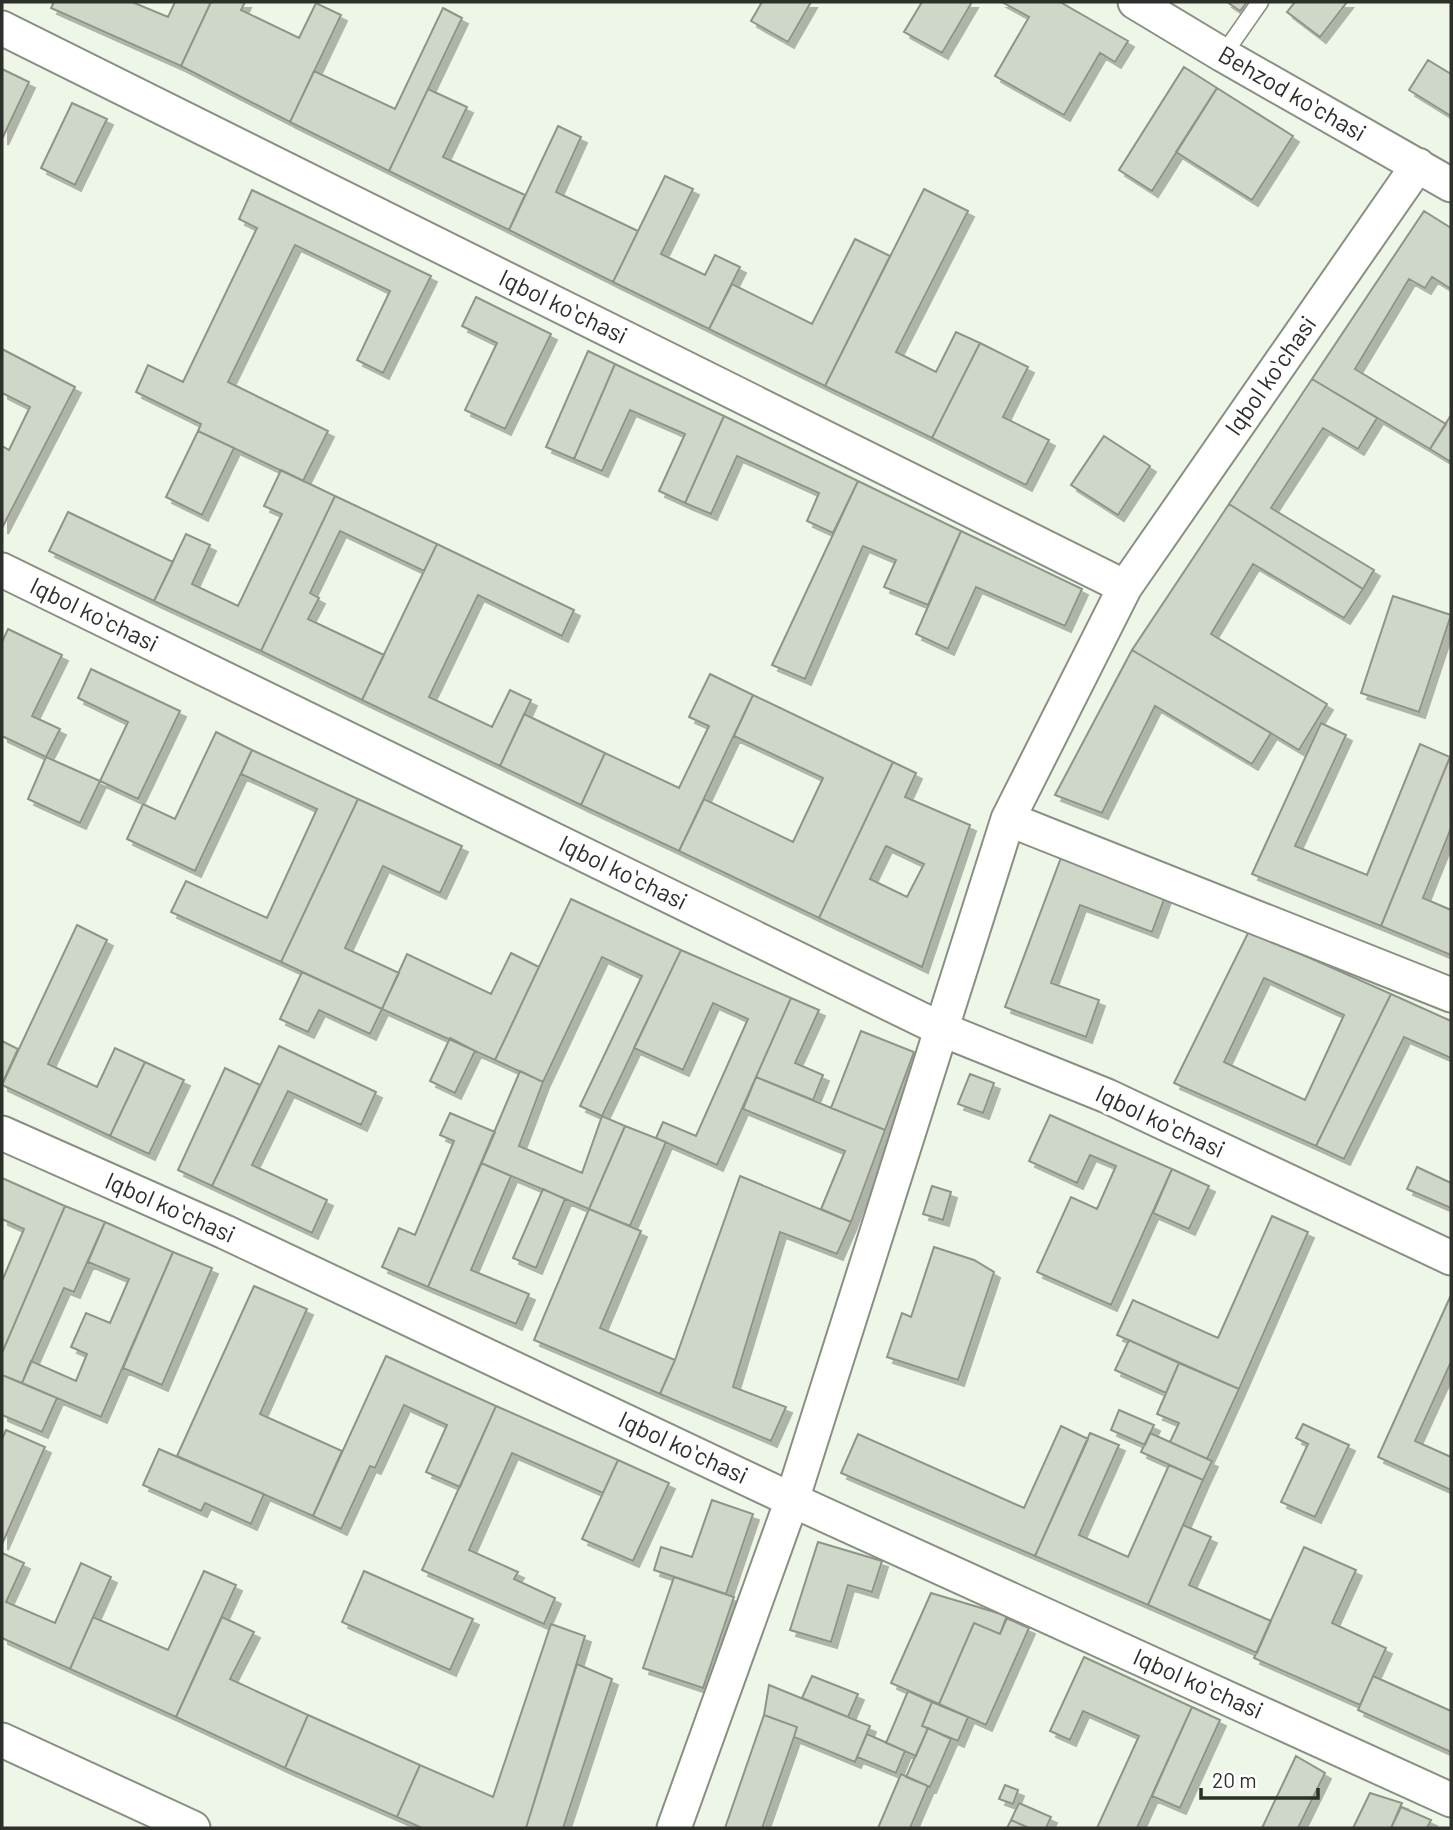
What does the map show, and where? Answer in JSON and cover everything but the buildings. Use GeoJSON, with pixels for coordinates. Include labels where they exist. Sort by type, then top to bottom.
{"type":"FeatureCollection","features":[{"type":"Feature","properties":{"kind":"street","name":"Behzod koʻchasi"},"geometry":{"type":"LineString","coordinates":[[1135,2],[1451,185]]}},
{"type":"Feature","properties":{"kind":"street","name":"Iqbol koʻchasi"},"geometry":{"type":"LineString","coordinates":[[2,28],[1125,587]]}},
{"type":"Feature","properties":{"kind":"street","name":"Iqbol koʻchasi"},"geometry":{"type":"LineString","coordinates":[[674,1828],[792,1500],[1008,819],[1125,587],[1418,165]]}},
{"type":"Feature","properties":{"kind":"street","name":"Iqbol koʻchasi"},"geometry":{"type":"LineString","coordinates":[[2,570],[942,1029],[1107,1096],[1451,1258]]}},
{"type":"Feature","properties":{"kind":"street"},"geometry":{"type":"LineString","coordinates":[[1008,819],[1451,995]]}},
{"type":"Feature","properties":{"kind":"street","name":"Iqbol koʻchasi"},"geometry":{"type":"LineString","coordinates":[[2,1133],[225,1232],[792,1500],[1451,1800]]}},
{"type":"Feature","properties":{"kind":"street"},"geometry":{"type":"LineString","coordinates":[[2,1740],[192,1828]]}},
{"type":"Feature","properties":{"kind":"lane"},"geometry":{"type":"LineString","coordinates":[[1223,55],[1260,2]]}}]}
